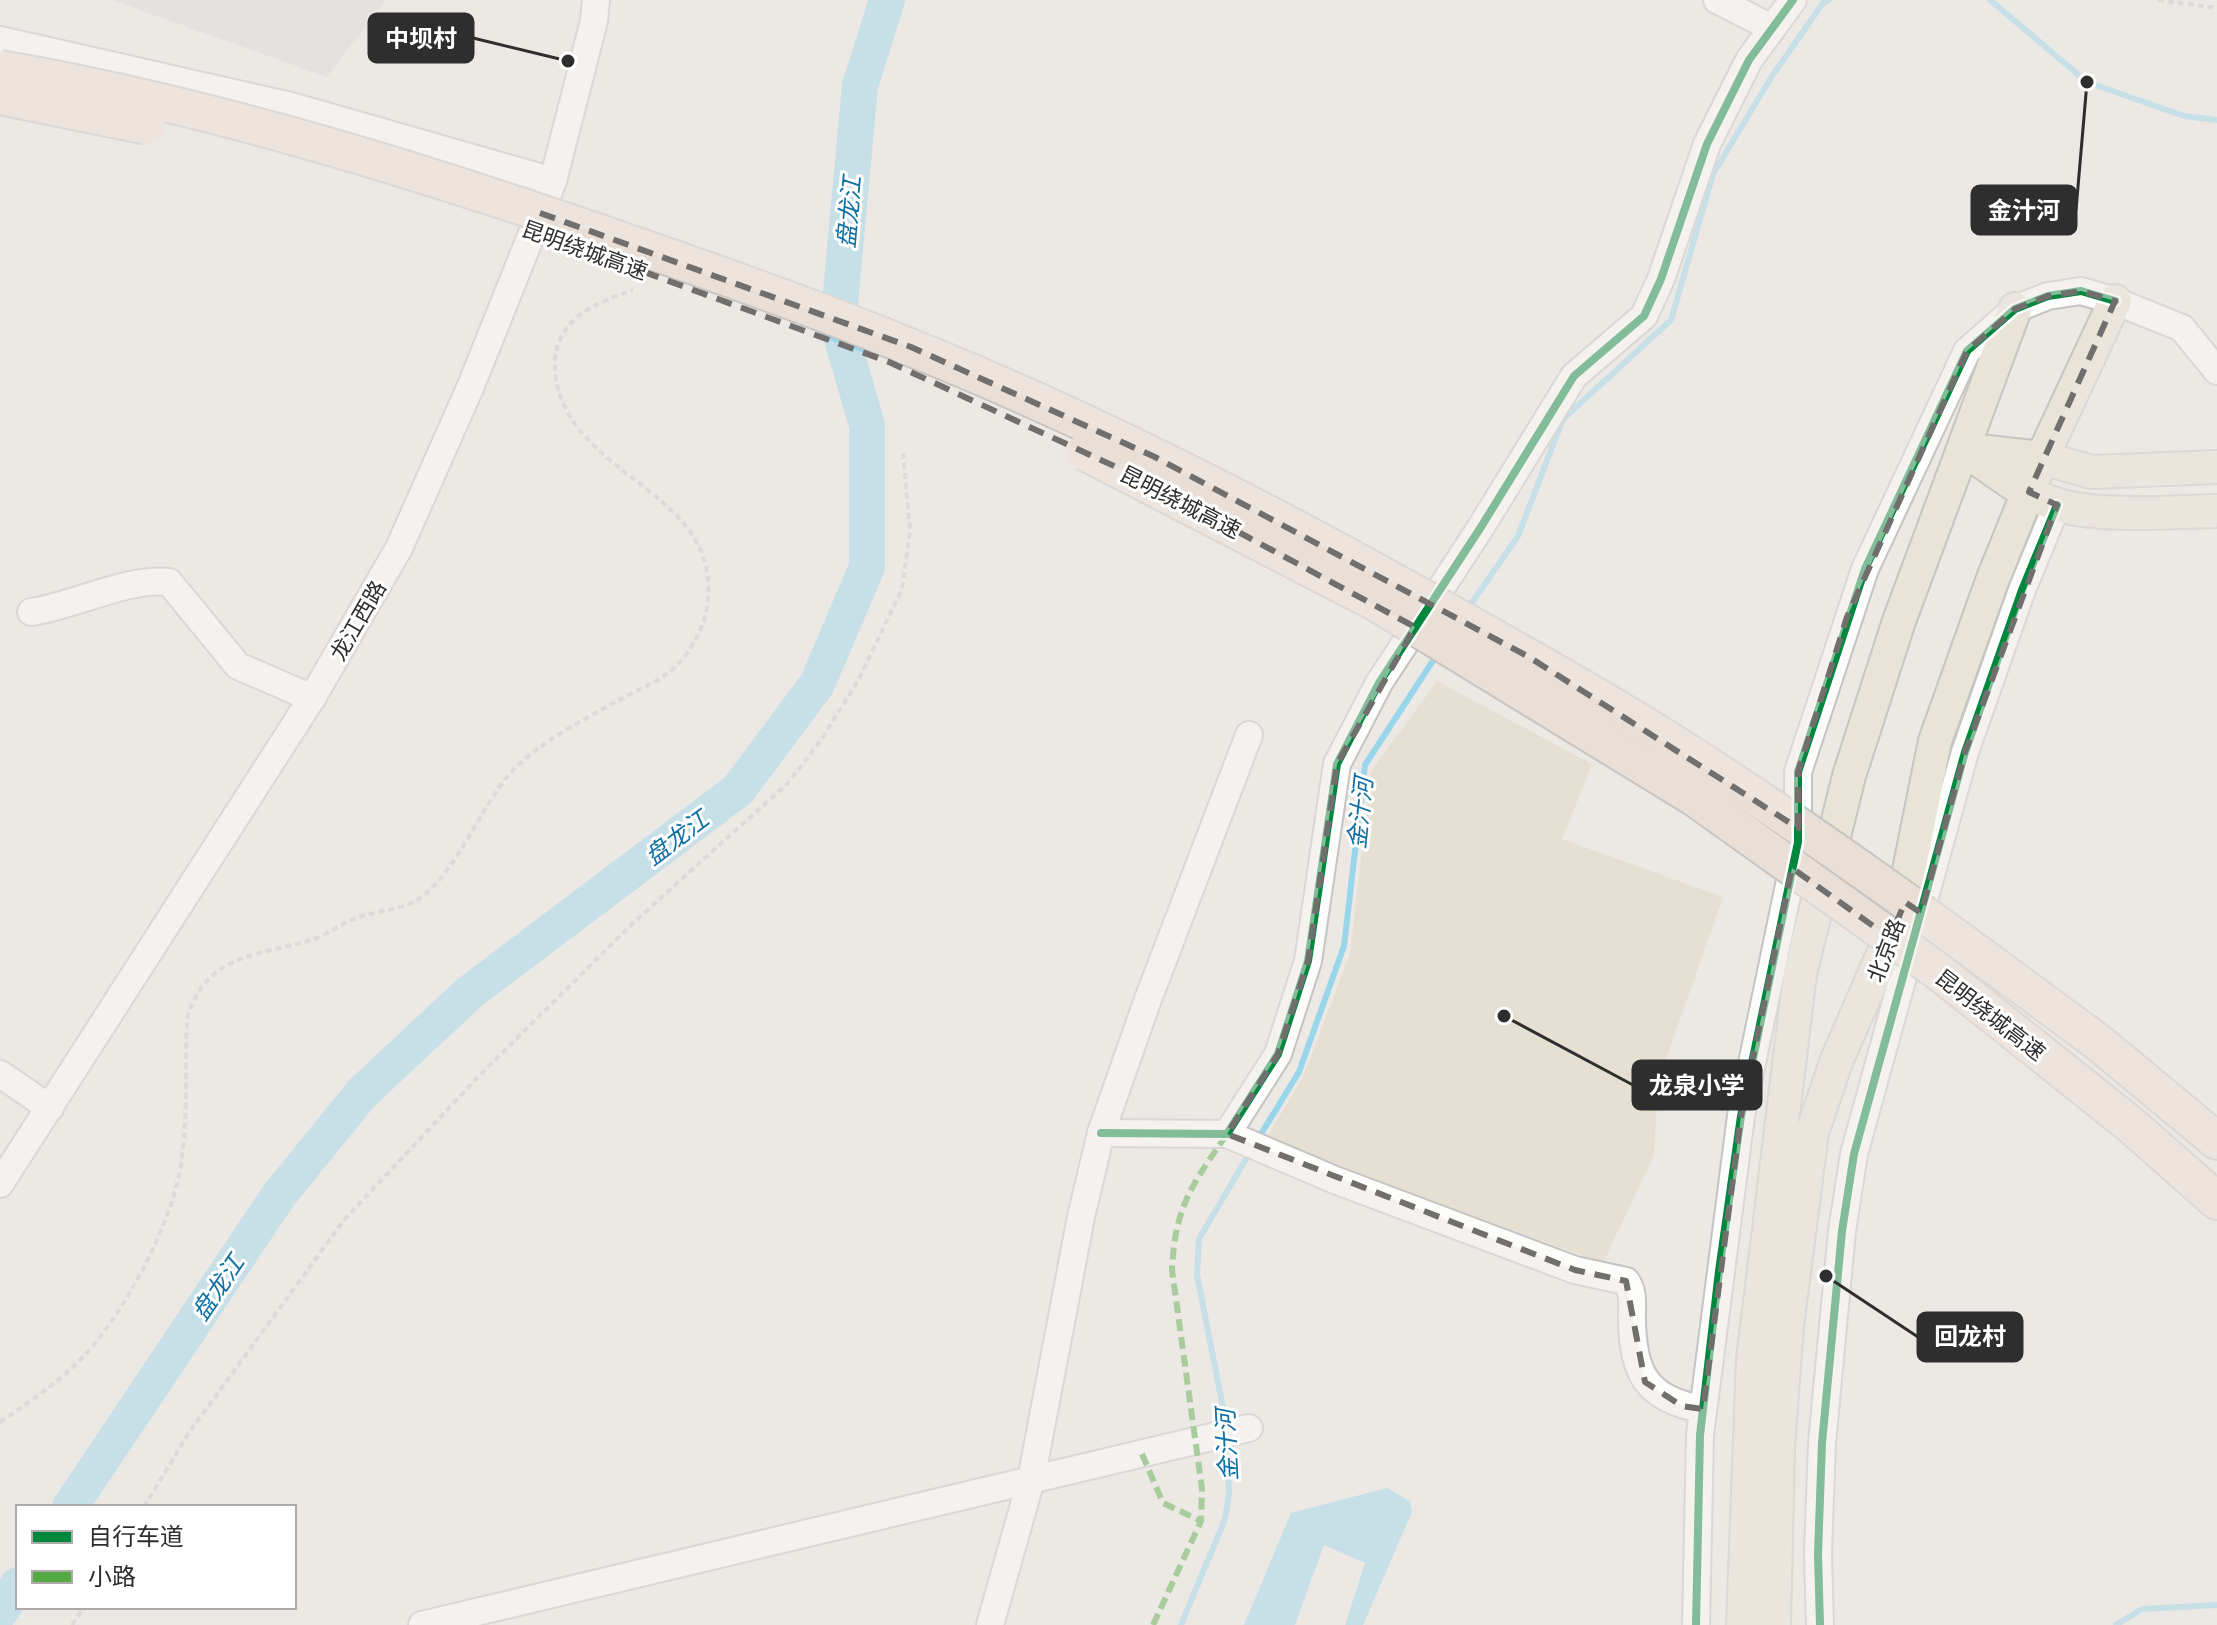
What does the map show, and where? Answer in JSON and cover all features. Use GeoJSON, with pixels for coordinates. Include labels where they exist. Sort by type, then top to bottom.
{"type":"FeatureCollection","features":[{"type":"Feature","properties":{"kind":"highway","name":"昆明绕城高速"},"geometry":{"type":"LineString","coordinates":[[0,69],[54,78],[302,140],[533,210],[726,276],[911,347],[1155,457],[1324,543],[1529,657],[1688,752],[1956,938],[2106,1048],[2217,1141]]}},
{"type":"Feature","properties":{"kind":"highway","name":"昆明绕城高速"},"geometry":{"type":"LineString","coordinates":[[0,96],[389,181],[622,261],[889,362],[1127,472],[1375,602],[1695,798],[1939,972],[2217,1201]]}},
{"type":"Feature","properties":{"kind":"highway"},"geometry":{"type":"LineString","coordinates":[[2106,1048],[2217,1114]]}},
{"type":"Feature","properties":{"kind":"highway"},"geometry":{"type":"LineString","coordinates":[[2169,1159],[2217,1219]]}},
{"type":"Feature","properties":{"kind":"main road","name":"北京路"},"geometry":{"type":"LineString","coordinates":[[1774,1625],[1778,1447],[1785,1341],[1812,1133],[1836,1062],[1900,915],[1935,741],[2043,498],[2042,458],[2115,301]]}},
{"type":"Feature","properties":{"kind":"main road"},"geometry":{"type":"LineString","coordinates":[[1743,1625],[1753,1360],[1800,974],[1849,776],[1899,621],[2015,309]]}},
{"type":"Feature","properties":{"kind":"main road"},"geometry":{"type":"LineString","coordinates":[[1965,450],[2042,458],[2092,472],[2217,467]]}},
{"type":"Feature","properties":{"kind":"main road"},"geometry":{"type":"LineString","coordinates":[[1965,450],[2043,498],[2131,512],[2217,511]]}},
{"type":"Feature","properties":{"kind":"street","name":"龙江西路"},"geometry":{"type":"LineString","coordinates":[[0,1184],[312,698],[399,548],[470,388],[553,181],[594,21],[596,0]]}},
{"type":"Feature","properties":{"kind":"street"},"geometry":{"type":"LineString","coordinates":[[1717,0],[1772,28]]}},
{"type":"Feature","properties":{"kind":"street"},"geometry":{"type":"LineString","coordinates":[[1227,1134],[1278,1054],[1308,961],[1337,764],[1379,683],[1574,376],[1644,316],[1661,279],[1707,144],[1749,60],[1793,0]]}},
{"type":"Feature","properties":{"kind":"street"},"geometry":{"type":"LineString","coordinates":[[0,40],[291,106],[553,181]]}},
{"type":"Feature","properties":{"kind":"street"},"geometry":{"type":"LineString","coordinates":[[1696,1625],[1703,1409],[1741,1116],[1798,842],[1798,772],[1847,617],[1908,474],[1967,351],[2015,309],[2048,296],[2081,291],[2115,301],[2182,328],[2217,371]]}},
{"type":"Feature","properties":{"kind":"street"},"geometry":{"type":"LineString","coordinates":[[1820,1625],[1818,1554],[1822,1443],[1842,1231],[1854,1154],[1965,752],[2022,590],[2043,498]]}},
{"type":"Feature","properties":{"kind":"street"},"geometry":{"type":"LineString","coordinates":[[31,612],[59,608],[151,580],[169,582],[238,666]]}},
{"type":"Feature","properties":{"kind":"street"},"geometry":{"type":"LineString","coordinates":[[198,650],[312,698]]}},
{"type":"Feature","properties":{"kind":"street"},"geometry":{"type":"LineString","coordinates":[[990,1625],[1031,1480],[1081,1217],[1101,1133],[1147,1002],[1249,735]]}},
{"type":"Feature","properties":{"kind":"street"},"geometry":{"type":"LineString","coordinates":[[0,1074],[50,1108]]}},
{"type":"Feature","properties":{"kind":"street"},"geometry":{"type":"LineString","coordinates":[[1101,1133],[1227,1134],[1264,1147],[1282,1159],[1335,1180],[1575,1270],[1626,1281],[1632,1289],[1634,1351],[1645,1382],[1658,1394],[1682,1406],[1703,1409]]}},
{"type":"Feature","properties":{"kind":"street"},"geometry":{"type":"LineString","coordinates":[[422,1625],[1249,1428]]}},
{"type":"Feature","properties":{"kind":"path"},"geometry":{"type":"LineString","coordinates":[[2158,0],[2217,8]]}},
{"type":"Feature","properties":{"kind":"path"},"geometry":{"type":"LineString","coordinates":[[0,1422],[46,1390],[100,1337],[150,1250],[169,1207],[180,1168],[187,1019],[193,999],[207,978],[232,963],[282,945],[312,940],[355,918],[410,904],[430,888],[450,863],[490,798],[515,768],[575,725],[657,681],[688,653],[707,612],[709,591],[702,549],[690,528],[663,500],[582,434],[560,398],[555,376],[555,355],[562,335],[575,318],[633,290]]}},
{"type":"Feature","properties":{"kind":"path"},"geometry":{"type":"LineString","coordinates":[[145,1505],[188,1434],[344,1220],[477,1078],[632,924],[788,783],[821,740],[858,681],[902,589],[910,531],[903,452]]}},
{"type":"Feature","properties":{"kind":"highlighted area"},"geometry":{"type":"Polygon","coordinates":[[[540,213],[911,347],[1155,457],[1529,657],[1798,828],[1798,772],[1847,617],[1967,351],[2015,309],[2048,296],[2081,291],[2115,301],[2029,492],[2057,505],[1965,752],[1921,913],[1905,902],[1890,938],[1792,868],[1741,1116],[1703,1409],[1682,1406],[1645,1382],[1626,1281],[1575,1270],[1227,1134],[1278,1054],[1308,961],[1337,764],[1415,627],[1127,472],[889,362],[533,231],[540,213]]]}},
{"type":"Feature","properties":{"kind":"shaded area"},"geometry":{"type":"Polygon","coordinates":[[[112,0],[385,0],[327,77],[112,0]]]}},
{"type":"Feature","properties":{"kind":"shaded area"},"geometry":{"type":"Polygon","coordinates":[[[1437,681],[1592,764],[1562,839],[1723,897],[1658,1082],[1654,1155],[1603,1263],[1306,1154],[1268,1135],[1303,1077],[1350,954],[1371,771],[1437,681]]]}},
{"type":"Feature","properties":{"kind":"water"},"geometry":{"type":"Polygon","coordinates":[[[1387,1488],[1410,1501],[1412,1512],[1363,1625],[1345,1625],[1365,1563],[1324,1545],[1295,1625],[1244,1625],[1291,1513],[1387,1488]]]}},
{"type":"Feature","properties":{"kind":"waterway","name":"盘龙江"},"geometry":{"type":"LineString","coordinates":[[71,1505],[279,1195],[362,1093],[469,993],[738,790],[817,684],[867,567],[867,425],[838,325],[860,86],[887,0]]}},
{"type":"Feature","properties":{"kind":"waterway","name":"金汁河"},"geometry":{"type":"LineString","coordinates":[[1467,610],[1518,536],[1563,419],[1671,320],[1713,174],[1772,76],[1823,3],[1829,0]]}},
{"type":"Feature","properties":{"kind":"waterway","name":"金汁河"},"geometry":{"type":"LineString","coordinates":[[1990,0],[2087,82],[2184,116],[2217,120]]}},
{"type":"Feature","properties":{"kind":"waterway","name":"金汁河"},"geometry":{"type":"LineString","coordinates":[[1258,1139],[1299,1072],[1344,946],[1365,765],[1438,653]]}},
{"type":"Feature","properties":{"kind":"waterway","name":"金汁河"},"geometry":{"type":"LineString","coordinates":[[1227,1428],[1197,1275],[1199,1239],[1250,1152]]}},
{"type":"Feature","properties":{"kind":"waterway","name":"金汁河"},"geometry":{"type":"LineString","coordinates":[[1181,1625],[1225,1519],[1229,1494],[1227,1439]]}},
{"type":"Feature","properties":{"kind":"waterway","name":"盘龙江"},"geometry":{"type":"LineString","coordinates":[[0,1612],[16,1588]]}},
{"type":"Feature","properties":{"kind":"waterway"},"geometry":{"type":"LineString","coordinates":[[2116,1625],[2142,1609],[2217,1605]]}},
{"type":"Feature","properties":{"kind":"marked path"},"geometry":{"type":"LineString","coordinates":[[1153,1625],[1201,1521],[1202,1489],[1172,1270],[1174,1248],[1181,1212],[1195,1183],[1227,1134]]}},
{"type":"Feature","properties":{"kind":"marked path"},"geometry":{"type":"LineString","coordinates":[[1142,1454],[1163,1503],[1201,1521]]}},
{"type":"Feature","properties":{"kind":"cycle path"},"geometry":{"type":"LineString","coordinates":[[1101,1133],[1227,1134],[1278,1054],[1308,961],[1337,764],[1379,683],[1481,527],[1574,376],[1644,316],[1661,279],[1707,144],[1749,60],[1793,0]]}},
{"type":"Feature","properties":{"kind":"cycle path"},"geometry":{"type":"LineString","coordinates":[[1696,1625],[1700,1435],[1719,1271],[1741,1116],[1798,842],[1798,772],[1865,569],[1967,351],[2015,309],[2048,296],[2081,291],[2115,301]]}},
{"type":"Feature","properties":{"kind":"cycle path"},"geometry":{"type":"LineString","coordinates":[[1820,1625],[1818,1554],[1822,1443],[1842,1231],[1854,1154],[1965,752],[2022,590],[2057,505]]}},
{"type":"Feature","properties":{"kind":"place","name":"中坝村"},"geometry":{"type":"Point","coordinates":[568,61]}},
{"type":"Feature","properties":{"kind":"place","name":"金汁河"},"geometry":{"type":"Point","coordinates":[2087,82]}},
{"type":"Feature","properties":{"kind":"place","name":"龙泉小学"},"geometry":{"type":"Point","coordinates":[1504,1016]}},
{"type":"Feature","properties":{"kind":"place","name":"回龙村"},"geometry":{"type":"Point","coordinates":[1826,1276]}}]}
